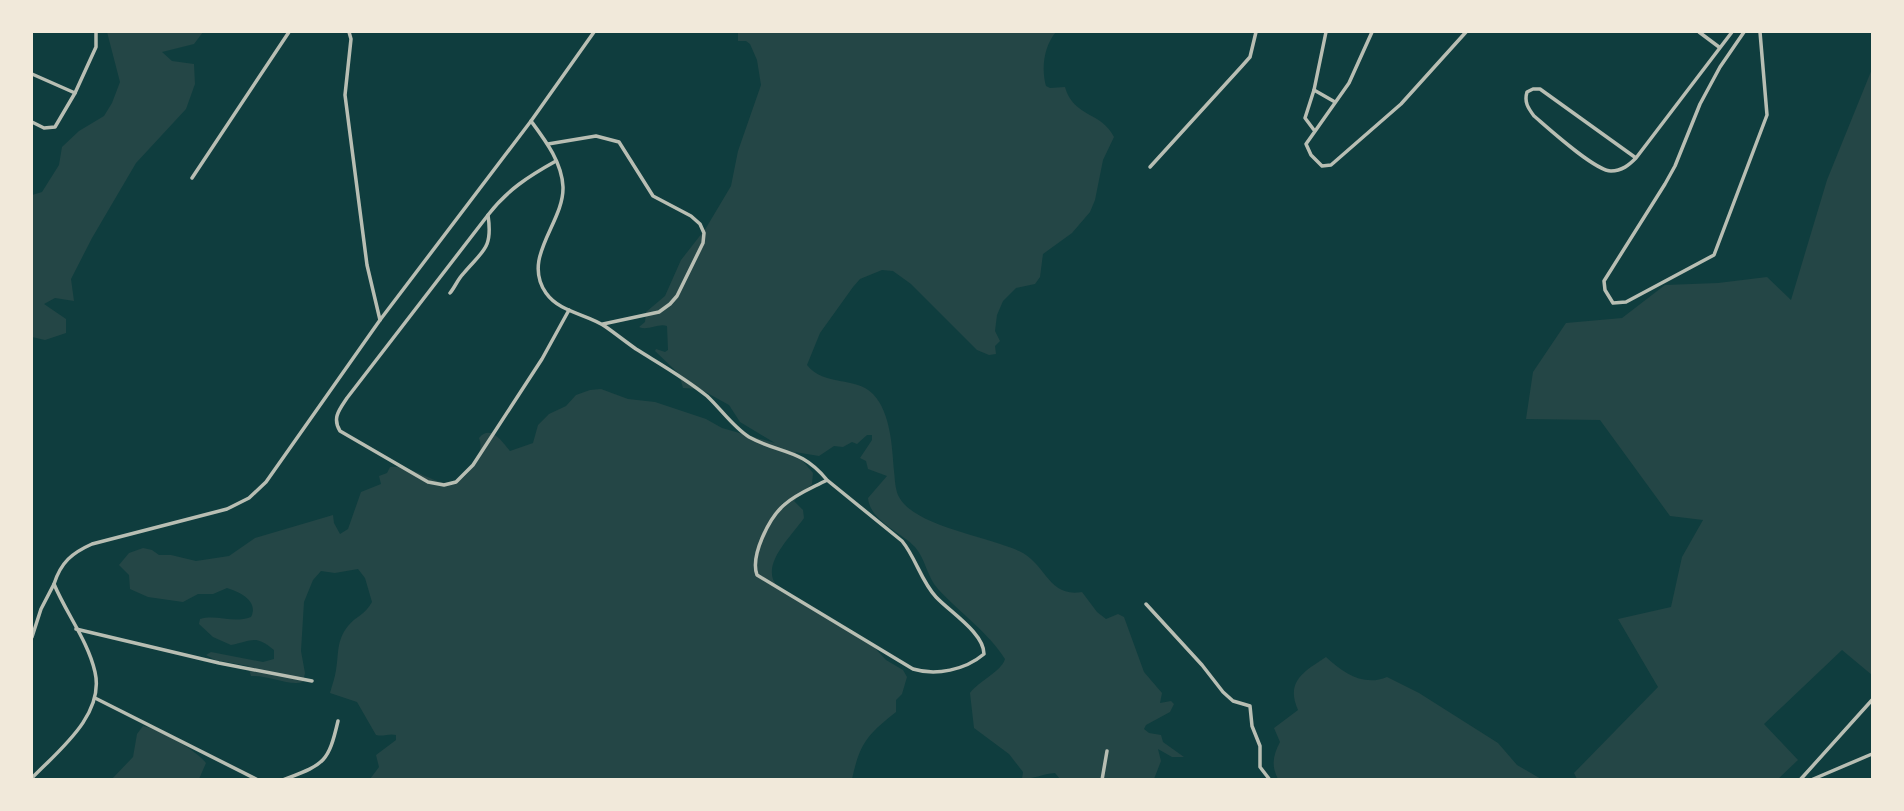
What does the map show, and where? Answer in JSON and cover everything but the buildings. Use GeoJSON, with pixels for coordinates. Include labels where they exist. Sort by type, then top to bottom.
{"type":"FeatureCollection","features":[{"type":"Feature","properties":{"kind":"street"},"geometry":{"type":"LineString","coordinates":[[32,122],[44,128],[55,127],[75,93],[96,47],[96,32]]}},
{"type":"Feature","properties":{"kind":"street"},"geometry":{"type":"LineString","coordinates":[[192,178],[289,32]]}},
{"type":"Feature","properties":{"kind":"street"},"geometry":{"type":"LineString","coordinates":[[349,32],[351,39],[345,95],[367,265],[380,320]]}},
{"type":"Feature","properties":{"kind":"street"},"geometry":{"type":"LineString","coordinates":[[32,637],[61,566],[76,551],[92,544],[227,509],[249,498],[266,482],[380,320],[531,121],[594,32]]}},
{"type":"Feature","properties":{"kind":"street"},"geometry":{"type":"LineString","coordinates":[[1150,167],[1250,57],[1256,32]]}},
{"type":"Feature","properties":{"kind":"street"},"geometry":{"type":"LineString","coordinates":[[1314,131],[1305,118],[1326,32]]}},
{"type":"Feature","properties":{"kind":"street"},"geometry":{"type":"LineString","coordinates":[[1372,32],[1359,64],[1307,140],[1307,148],[1322,166],[1331,165],[1401,104],[1466,32]]}},
{"type":"Feature","properties":{"kind":"street"},"geometry":{"type":"LineString","coordinates":[[1699,32],[1719,47]]}},
{"type":"Feature","properties":{"kind":"street"},"geometry":{"type":"LineString","coordinates":[[1636,158],[1540,89],[1527,92],[1525,98],[1534,116],[1588,160],[1604,170],[1618,170],[1628,166],[1636,158],[1732,32]]}},
{"type":"Feature","properties":{"kind":"street"},"geometry":{"type":"LineString","coordinates":[[1744,32],[1720,66],[1700,104],[1675,166],[1604,281],[1605,290],[1613,303],[1626,302],[1714,255],[1767,114],[1760,32]]}},
{"type":"Feature","properties":{"kind":"street"},"geometry":{"type":"LineString","coordinates":[[32,74],[75,93]]}},
{"type":"Feature","properties":{"kind":"street"},"geometry":{"type":"LineString","coordinates":[[1314,89],[1335,102]]}},
{"type":"Feature","properties":{"kind":"street"},"geometry":{"type":"LineString","coordinates":[[531,121],[548,144],[563,187],[561,199],[541,249],[540,277],[547,295],[569,310],[603,324],[694,386],[748,436],[792,452],[817,467],[827,480],[902,541],[910,551],[925,584],[980,639],[984,654],[975,662],[937,673],[913,669],[757,575],[755,555],[781,508],[795,496],[827,480]]}},
{"type":"Feature","properties":{"kind":"street"},"geometry":{"type":"LineString","coordinates":[[548,144],[596,136],[619,142],[653,196],[691,216],[700,224],[704,233],[703,243],[677,296],[670,304],[659,312],[603,324]]}},
{"type":"Feature","properties":{"kind":"street"},"geometry":{"type":"LineString","coordinates":[[556,161],[519,182],[502,197],[347,398],[336,415],[336,424],[340,431],[428,482],[444,485],[456,482],[480,455],[542,359],[569,310]]}},
{"type":"Feature","properties":{"kind":"street"},"geometry":{"type":"LineString","coordinates":[[450,293],[490,241],[488,215]]}},
{"type":"Feature","properties":{"kind":"street"},"geometry":{"type":"LineString","coordinates":[[32,778],[74,735],[95,698],[96,674],[54,584]]}},
{"type":"Feature","properties":{"kind":"street"},"geometry":{"type":"LineString","coordinates":[[1146,604],[1202,664],[1223,692],[1233,701],[1251,706],[1252,726],[1260,746],[1260,766],[1270,779]]}},
{"type":"Feature","properties":{"kind":"street"},"geometry":{"type":"LineString","coordinates":[[76,629],[233,666],[312,681]]}},
{"type":"Feature","properties":{"kind":"street"},"geometry":{"type":"LineString","coordinates":[[95,698],[258,779]]}},
{"type":"Feature","properties":{"kind":"street"},"geometry":{"type":"LineString","coordinates":[[1800,779],[1872,700]]}},
{"type":"Feature","properties":{"kind":"street"},"geometry":{"type":"LineString","coordinates":[[283,779],[312,768],[326,759],[332,747],[338,720]]}},
{"type":"Feature","properties":{"kind":"street"},"geometry":{"type":"LineString","coordinates":[[1102,779],[1107,751]]}},
{"type":"Feature","properties":{"kind":"street"},"geometry":{"type":"LineString","coordinates":[[1811,779],[1872,754]]}},
{"type":"Feature","properties":{"kind":"shaded area"},"geometry":{"type":"Polygon","coordinates":[[[107,32],[203,32],[194,44],[162,52],[172,61],[194,64],[195,84],[186,109],[136,163],[92,238],[71,279],[74,301],[55,298],[44,304],[66,319],[66,333],[45,340],[32,337],[32,195],[42,192],[59,165],[62,147],[79,131],[104,116],[112,103],[120,82],[107,32]]]}},
{"type":"Feature","properties":{"kind":"shaded area"},"geometry":{"type":"Polygon","coordinates":[[[738,32],[1056,32],[1045,57],[1046,86],[1065,87],[1074,104],[1102,123],[1114,137],[1103,160],[1090,212],[1072,233],[1043,254],[1040,277],[1035,284],[1016,288],[1003,301],[997,315],[995,331],[1000,341],[995,346],[996,354],[989,355],[977,350],[911,284],[893,271],[882,270],[860,279],[853,287],[820,333],[807,365],[822,376],[866,388],[879,402],[890,431],[897,491],[907,507],[920,516],[953,530],[1019,551],[1028,556],[1054,585],[1062,590],[1082,592],[1106,619],[1118,614],[1124,617],[1144,672],[1162,693],[1160,703],[1171,701],[1174,704],[1170,712],[1146,725],[1144,729],[1149,733],[1161,735],[1163,742],[1184,757],[1172,757],[1158,749],[1161,761],[1154,779],[1060,779],[1055,773],[1022,779],[1023,772],[1009,754],[974,728],[970,693],[999,668],[1005,659],[982,631],[938,589],[915,547],[874,513],[868,498],[887,476],[868,469],[866,461],[860,458],[872,440],[872,435],[867,435],[857,444],[852,442],[843,447],[834,446],[819,456],[795,452],[813,473],[812,484],[794,501],[803,510],[804,518],[779,551],[772,570],[778,587],[874,647],[886,660],[903,670],[907,677],[902,694],[896,700],[896,712],[866,741],[852,779],[370,779],[379,767],[376,755],[396,740],[396,735],[376,735],[357,702],[330,693],[341,637],[372,602],[365,578],[358,569],[335,573],[321,571],[313,580],[304,602],[301,651],[305,673],[303,682],[297,683],[251,676],[248,666],[215,660],[206,655],[211,652],[263,662],[274,659],[274,650],[258,640],[231,645],[213,637],[199,624],[200,619],[206,618],[238,620],[251,617],[252,606],[242,595],[227,588],[213,594],[198,594],[183,602],[148,597],[130,589],[129,575],[119,565],[129,553],[143,548],[159,555],[196,561],[229,556],[255,538],[333,515],[340,534],[348,529],[361,492],[381,484],[379,476],[387,473],[390,467],[402,467],[445,483],[455,482],[465,476],[474,464],[480,449],[479,438],[483,434],[496,436],[510,451],[533,443],[538,425],[549,414],[566,406],[576,395],[590,390],[601,389],[628,399],[655,402],[706,419],[722,428],[775,443],[740,422],[729,405],[700,389],[683,388],[679,374],[655,351],[668,350],[667,326],[639,327],[645,322],[646,312],[665,296],[681,260],[706,228],[731,186],[738,151],[761,85],[757,60],[750,44],[738,41],[738,32]]]}},
{"type":"Feature","properties":{"kind":"shaded area"},"geometry":{"type":"Polygon","coordinates":[[[1872,69],[1872,675],[1842,650],[1764,724],[1798,760],[1778,779],[1577,779],[1574,773],[1658,687],[1618,619],[1671,607],[1682,557],[1703,520],[1670,516],[1600,420],[1526,419],[1533,372],[1566,323],[1622,318],[1665,285],[1718,283],[1767,277],[1791,300],[1827,180],[1872,69]]]}},
{"type":"Feature","properties":{"kind":"shaded area"},"geometry":{"type":"Polygon","coordinates":[[[1326,657],[1354,677],[1378,680],[1387,677],[1419,693],[1498,743],[1517,765],[1541,779],[1278,779],[1274,760],[1280,742],[1274,728],[1298,710],[1294,691],[1299,678],[1326,657]]]}},
{"type":"Feature","properties":{"kind":"shaded area"},"geometry":{"type":"Polygon","coordinates":[[[143,726],[177,741],[201,758],[206,763],[199,779],[111,780],[133,757],[137,734],[143,726]]]}}]}
